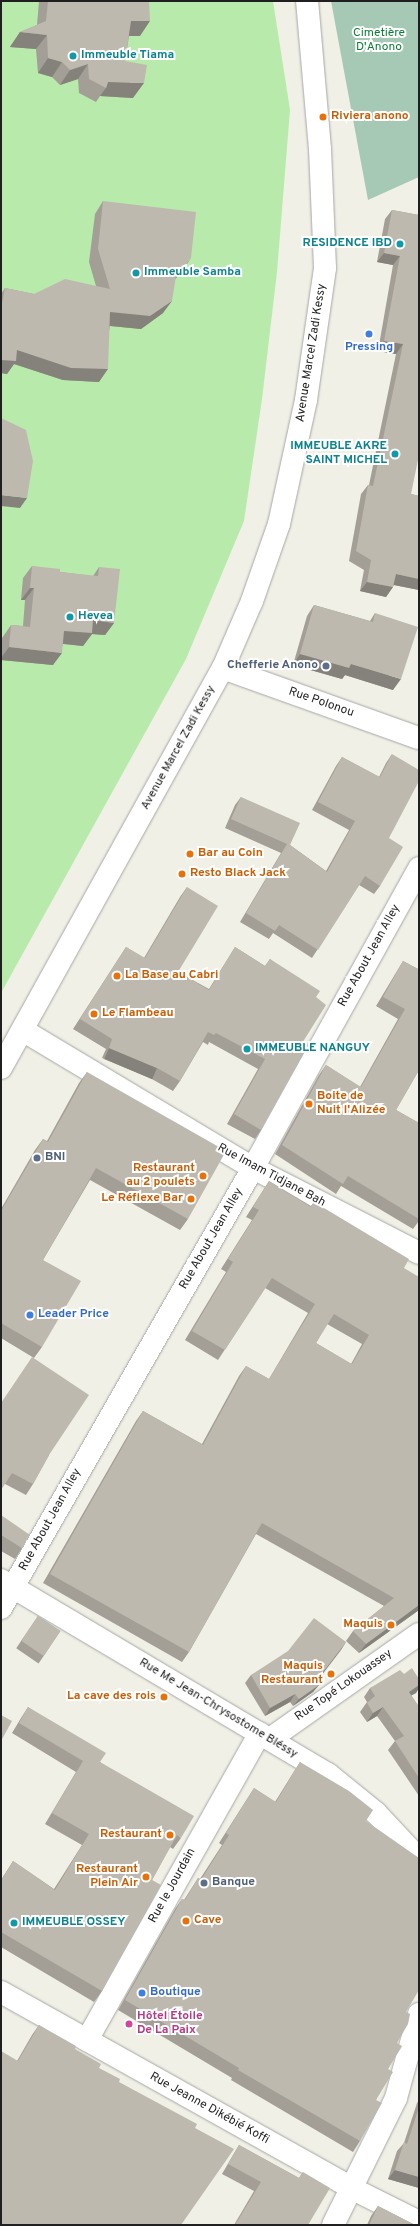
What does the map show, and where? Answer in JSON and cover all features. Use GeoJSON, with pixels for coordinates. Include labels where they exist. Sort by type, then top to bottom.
{"type":"FeatureCollection","features":[{"type":"Feature","properties":{"kind":"street","name":"Avenue Marcel Zadi Kessy"},"geometry":{"type":"LineString","coordinates":[[1,1068],[24,1031],[223,668],[252,601],[279,524],[306,400],[325,268],[320,149],[307,1]]}},
{"type":"Feature","properties":{"kind":"street","name":"Rue Polonou"},"geometry":{"type":"LineString","coordinates":[[223,668],[419,738]]}},
{"type":"Feature","properties":{"kind":"street","name":"Rue About Jean Alley"},"geometry":{"type":"LineString","coordinates":[[1,1608],[7,1584],[253,1168],[419,868]]}},
{"type":"Feature","properties":{"kind":"street","name":"Rue Imam Tidjane Bah"},"geometry":{"type":"LineString","coordinates":[[24,1031],[253,1168],[419,1253]]}},
{"type":"Feature","properties":{"kind":"street","name":"Rue Me Jean-Chrysostome Bléssy"},"geometry":{"type":"LineString","coordinates":[[7,1584],[265,1736],[334,1779],[376,1813],[419,1859]]}},
{"type":"Feature","properties":{"kind":"street","name":"Rue Topé Lokouassey"},"geometry":{"type":"LineString","coordinates":[[265,1736],[419,1634]]}},
{"type":"Feature","properties":{"kind":"street","name":"Rue le Jourdain"},"geometry":{"type":"LineString","coordinates":[[87,2040],[265,1736]]}},
{"type":"Feature","properties":{"kind":"street","name":"Rue Jeanne Dikébié Koffi"},"geometry":{"type":"LineString","coordinates":[[1,1992],[353,2189],[419,2222]]}},
{"type":"Feature","properties":{"kind":"street"},"geometry":{"type":"LineString","coordinates":[[333,2225],[353,2189],[396,2098],[419,2014]]}},
{"type":"Feature","properties":{"kind":"green space"},"geometry":{"type":"Polygon","coordinates":[[[1,1],[273,1],[290,110],[277,272],[262,399],[244,521],[186,659],[1,993],[1,1]]]}},
{"type":"Feature","properties":{"kind":"green space","name":"Cimetière D'Anono"},"geometry":{"type":"Polygon","coordinates":[[[331,1],[419,1],[419,177],[368,200],[331,1]]]}},
{"type":"Feature","properties":{"kind":"building","name":"Immeuble Tiama"},"geometry":{"type":"Polygon","coordinates":[[[48,1],[149,1],[150,21],[131,21],[125,61],[147,65],[144,83],[108,82],[106,88],[89,79],[88,64],[70,70],[62,62],[48,58],[47,35],[20,32],[46,21],[48,1]]]}},
{"type":"Feature","properties":{"kind":"building"},"geometry":{"type":"Polygon","coordinates":[[[103,201],[196,212],[191,258],[176,276],[172,301],[150,316],[110,312],[108,369],[71,368],[17,350],[16,361],[1,360],[1,308],[5,288],[34,294],[65,279],[110,289],[98,249],[103,201]]]}},
{"type":"Feature","properties":{"kind":"building"},"geometry":{"type":"Polygon","coordinates":[[[392,210],[419,215],[419,455],[411,494],[419,496],[419,579],[396,574],[393,587],[367,582],[371,560],[356,551],[368,485],[373,486],[403,344],[384,341],[400,256],[384,253],[392,210]]]}},
{"type":"Feature","properties":{"kind":"building"},"geometry":{"type":"Polygon","coordinates":[[[1,418],[26,430],[33,461],[27,498],[1,495],[1,418]]]}},
{"type":"Feature","properties":{"kind":"building","name":"Hevea"},"geometry":{"type":"Polygon","coordinates":[[[32,566],[60,569],[60,572],[98,576],[99,567],[120,569],[114,623],[93,620],[92,633],[64,631],[62,653],[9,647],[11,625],[30,627],[34,588],[30,588],[32,566]]]}},
{"type":"Feature","properties":{"kind":"building"},"geometry":{"type":"Polygon","coordinates":[[[314,605],[373,622],[375,613],[418,627],[401,679],[351,664],[349,668],[300,654],[314,605]]]}},
{"type":"Feature","properties":{"kind":"building"},"geometry":{"type":"Polygon","coordinates":[[[392,754],[419,770],[419,781],[389,838],[403,847],[380,886],[365,876],[318,950],[279,925],[275,931],[246,913],[287,844],[231,819],[241,797],[300,823],[290,845],[327,872],[355,821],[318,802],[342,757],[380,777],[392,754]]]}},
{"type":"Feature","properties":{"kind":"building"},"geometry":{"type":"Polygon","coordinates":[[[187,887],[218,906],[178,972],[209,990],[235,947],[265,966],[270,959],[320,991],[316,997],[326,1005],[299,1048],[305,1051],[261,1130],[234,1114],[265,1059],[216,1033],[214,1035],[208,1032],[180,1081],[157,1068],[109,1048],[112,1039],[80,1019],[126,947],[145,958],[187,887]]]}},
{"type":"Feature","properties":{"kind":"building"},"geometry":{"type":"Polygon","coordinates":[[[403,961],[418,969],[419,968],[419,1070],[396,1110],[419,1123],[419,1219],[348,1176],[343,1184],[282,1145],[326,1065],[361,1087],[405,1009],[383,997],[403,961]]]}},
{"type":"Feature","properties":{"kind":"building"},"geometry":{"type":"Polygon","coordinates":[[[87,1072],[226,1151],[188,1219],[96,1168],[43,1260],[81,1281],[42,1347],[1,1323],[1,1211],[43,1139],[48,1142],[87,1072]]]}},
{"type":"Feature","properties":{"kind":"building"},"geometry":{"type":"Polygon","coordinates":[[[269,1181],[311,1207],[314,1202],[409,1259],[404,1268],[419,1277],[419,1605],[366,1644],[353,1631],[394,1598],[262,1523],[189,1652],[50,1574],[143,1411],[203,1445],[246,1366],[269,1379],[315,1304],[272,1278],[225,1350],[192,1331],[233,1262],[228,1259],[259,1210],[253,1207],[269,1181]],[[334,1314],[316,1343],[352,1364],[369,1335],[334,1314]]]}},
{"type":"Feature","properties":{"kind":"building"},"geometry":{"type":"Polygon","coordinates":[[[32,1357],[89,1395],[49,1455],[33,1484],[12,1473],[1,1490],[1,1403],[32,1357]]]}},
{"type":"Feature","properties":{"kind":"building"},"geometry":{"type":"Polygon","coordinates":[[[1,1515],[30,1535],[22,1548],[1,1535],[1,1515]]]}},
{"type":"Feature","properties":{"kind":"building"},"geometry":{"type":"Polygon","coordinates":[[[38,1616],[60,1631],[44,1656],[21,1641],[38,1616]]]}},
{"type":"Feature","properties":{"kind":"building"},"geometry":{"type":"Polygon","coordinates":[[[314,1618],[346,1642],[316,1681],[319,1685],[299,1699],[295,1694],[270,1708],[251,1675],[288,1651],[314,1618]]]}},
{"type":"Feature","properties":{"kind":"building"},"geometry":{"type":"Polygon","coordinates":[[[412,1668],[419,1679],[419,1685],[409,1692],[419,1707],[419,1778],[395,1741],[404,1736],[383,1707],[373,1713],[367,1703],[375,1696],[370,1688],[400,1670],[404,1674],[412,1668]]]}},
{"type":"Feature","properties":{"kind":"building"},"geometry":{"type":"Polygon","coordinates":[[[28,1707],[106,1753],[100,1762],[194,1816],[181,1838],[177,1835],[152,1880],[161,1885],[102,1991],[1,1932],[1,1881],[13,1861],[55,1890],[89,1834],[52,1813],[83,1761],[19,1723],[28,1707]]]}},
{"type":"Feature","properties":{"kind":"building"},"geometry":{"type":"Polygon","coordinates":[[[1,1715],[12,1721],[1,1741],[1,1715]]]}},
{"type":"Feature","properties":{"kind":"building"},"geometry":{"type":"Polygon","coordinates":[[[300,1762],[349,1791],[373,1810],[366,1821],[419,1858],[419,1990],[406,2012],[410,2014],[408,2024],[397,2043],[402,2046],[388,2069],[393,2072],[376,2100],[382,2103],[360,2141],[238,2070],[239,2068],[125,2000],[182,1899],[185,1900],[198,1878],[201,1880],[229,1835],[226,1833],[254,1788],[276,1802],[300,1762]]]}},
{"type":"Feature","properties":{"kind":"building"},"geometry":{"type":"Polygon","coordinates":[[[39,2025],[76,2046],[75,2049],[101,2064],[99,2068],[120,2079],[119,2082],[197,2124],[195,2128],[234,2149],[181,2225],[1,2225],[1,2051],[18,2061],[39,2025]]]}},
{"type":"Feature","properties":{"kind":"building"},"geometry":{"type":"Polygon","coordinates":[[[419,2107],[419,2177],[395,2170],[404,2142],[407,2144],[419,2107]]]}},
{"type":"Feature","properties":{"kind":"building"},"geometry":{"type":"Polygon","coordinates":[[[239,2145],[299,2178],[303,2172],[330,2188],[308,2225],[235,2225],[261,2182],[228,2164],[239,2145]]]}},
{"type":"Feature","properties":{"kind":"building"},"geometry":{"type":"Polygon","coordinates":[[[378,2206],[415,2225],[369,2225],[378,2206]]]}},
{"type":"Feature","properties":{"kind":"place","name":"Immeuble Tiama"},"geometry":{"type":"Point","coordinates":[73,56]}},
{"type":"Feature","properties":{"kind":"place","name":"Riviera anono"},"geometry":{"type":"Point","coordinates":[323,117]}},
{"type":"Feature","properties":{"kind":"place","name":"RESIDENCE IBD"},"geometry":{"type":"Point","coordinates":[400,244]}},
{"type":"Feature","properties":{"kind":"place","name":"Immeuble Samba"},"geometry":{"type":"Point","coordinates":[136,273]}},
{"type":"Feature","properties":{"kind":"place","name":"Pressing"},"geometry":{"type":"Point","coordinates":[369,334]}},
{"type":"Feature","properties":{"kind":"place","name":"IMMEUBLE AKRE SAINT MICHEL"},"geometry":{"type":"Point","coordinates":[395,454]}},
{"type":"Feature","properties":{"kind":"place","name":"Hevea"},"geometry":{"type":"Point","coordinates":[70,617]}},
{"type":"Feature","properties":{"kind":"place","name":"Chefferie Anono"},"geometry":{"type":"Point","coordinates":[326,666]}},
{"type":"Feature","properties":{"kind":"place","name":"Bar au Coin"},"geometry":{"type":"Point","coordinates":[190,854]}},
{"type":"Feature","properties":{"kind":"place","name":"Resto Black Jack"},"geometry":{"type":"Point","coordinates":[182,874]}},
{"type":"Feature","properties":{"kind":"place","name":"La Base au Cabri"},"geometry":{"type":"Point","coordinates":[117,976]}},
{"type":"Feature","properties":{"kind":"place","name":"Le Flambeau"},"geometry":{"type":"Point","coordinates":[94,1014]}},
{"type":"Feature","properties":{"kind":"place","name":"IMMEUBLE NANGUY"},"geometry":{"type":"Point","coordinates":[247,1049]}},
{"type":"Feature","properties":{"kind":"place","name":"Boite de Nuit l'Alizée"},"geometry":{"type":"Point","coordinates":[309,1104]}},
{"type":"Feature","properties":{"kind":"place","name":"BNI"},"geometry":{"type":"Point","coordinates":[37,1158]}},
{"type":"Feature","properties":{"kind":"place","name":"Restaurant au 2 poulets"},"geometry":{"type":"Point","coordinates":[203,1176]}},
{"type":"Feature","properties":{"kind":"place","name":"Le Réflexe Bar"},"geometry":{"type":"Point","coordinates":[191,1199]}},
{"type":"Feature","properties":{"kind":"place","name":"Leader Price"},"geometry":{"type":"Point","coordinates":[30,1315]}},
{"type":"Feature","properties":{"kind":"place","name":"Maquis"},"geometry":{"type":"Point","coordinates":[391,1625]}},
{"type":"Feature","properties":{"kind":"place","name":"Maquis Restaurant"},"geometry":{"type":"Point","coordinates":[331,1674]}},
{"type":"Feature","properties":{"kind":"place","name":"La cave des rois"},"geometry":{"type":"Point","coordinates":[164,1697]}},
{"type":"Feature","properties":{"kind":"place","name":"Restaurant"},"geometry":{"type":"Point","coordinates":[170,1835]}},
{"type":"Feature","properties":{"kind":"place","name":"Restaurant Plein Air"},"geometry":{"type":"Point","coordinates":[146,1877]}},
{"type":"Feature","properties":{"kind":"place","name":"Banque"},"geometry":{"type":"Point","coordinates":[204,1883]}},
{"type":"Feature","properties":{"kind":"place","name":"Cave"},"geometry":{"type":"Point","coordinates":[186,1921]}},
{"type":"Feature","properties":{"kind":"place","name":"IMMEUBLE OSSEY"},"geometry":{"type":"Point","coordinates":[14,1923]}},
{"type":"Feature","properties":{"kind":"place","name":"Boutique"},"geometry":{"type":"Point","coordinates":[142,1993]}},
{"type":"Feature","properties":{"kind":"place","name":"Hôtel Étoile De La Paix"},"geometry":{"type":"Point","coordinates":[129,2024]}}]}
